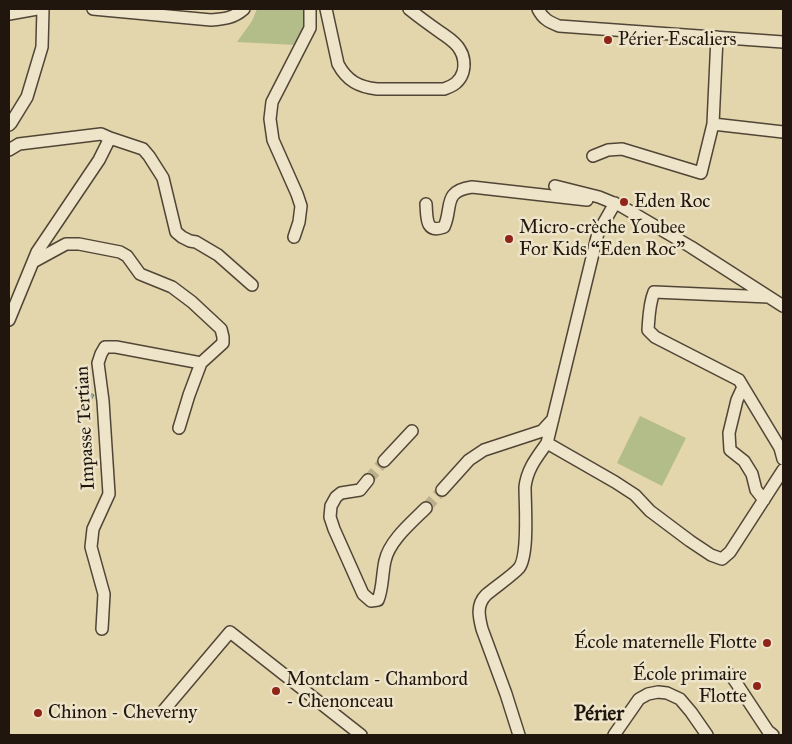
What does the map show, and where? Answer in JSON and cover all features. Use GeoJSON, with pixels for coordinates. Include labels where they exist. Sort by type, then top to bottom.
{"type":"FeatureCollection","features":[{"type":"Feature","properties":{"kind":"street"},"geometry":{"type":"LineString","coordinates":[[9,14],[37,9]]}},
{"type":"Feature","properties":{"kind":"street"},"geometry":{"type":"LineString","coordinates":[[9,125],[27,97],[42,48],[43,9]]}},
{"type":"Feature","properties":{"kind":"street"},"geometry":{"type":"LineString","coordinates":[[93,9],[211,20],[226,19],[244,9]]}},
{"type":"Feature","properties":{"kind":"street"},"geometry":{"type":"LineString","coordinates":[[294,238],[301,206],[273,140],[270,119],[272,102],[310,28],[310,9]]}},
{"type":"Feature","properties":{"kind":"street"},"geometry":{"type":"LineString","coordinates":[[326,9],[338,64],[342,71],[356,84],[377,89],[444,89],[453,86],[458,82],[464,66],[464,58],[460,49],[454,42],[409,9]]}},
{"type":"Feature","properties":{"kind":"street"},"geometry":{"type":"LineString","coordinates":[[538,9],[548,22],[559,26],[783,42]]}},
{"type":"Feature","properties":{"kind":"street"},"geometry":{"type":"LineString","coordinates":[[593,156],[608,150],[622,149],[701,173],[713,124],[717,37]]}},
{"type":"Feature","properties":{"kind":"street"},"geometry":{"type":"LineString","coordinates":[[713,124],[783,132]]}},
{"type":"Feature","properties":{"kind":"street"},"geometry":{"type":"LineString","coordinates":[[9,150],[19,144],[101,134],[143,148],[163,178],[176,232],[182,237],[196,242],[218,255],[252,285]]}},
{"type":"Feature","properties":{"kind":"street"},"geometry":{"type":"LineString","coordinates":[[9,320],[37,252],[99,160],[110,138]]}},
{"type":"Feature","properties":{"kind":"street"},"geometry":{"type":"LineString","coordinates":[[555,186],[615,203],[691,247],[783,306]]}},
{"type":"Feature","properties":{"kind":"street"},"geometry":{"type":"LineString","coordinates":[[426,204],[427,220],[430,226],[440,228],[444,226],[447,220],[451,199],[456,193],[464,189],[472,188],[587,200],[599,197]]}},
{"type":"Feature","properties":{"kind":"street"},"geometry":{"type":"LineString","coordinates":[[520,735],[482,629],[479,619],[479,607],[482,599],[519,569],[524,559],[526,478],[535,460],[547,443],[598,233],[615,203]]}},
{"type":"Feature","properties":{"kind":"street"},"geometry":{"type":"LineString","coordinates":[[34,262],[66,244],[79,244],[120,252],[127,256],[140,274],[172,287],[192,302],[220,329],[223,343],[201,363],[178,428]]}},
{"type":"Feature","properties":{"kind":"street"},"geometry":{"type":"LineString","coordinates":[[769,297],[654,292],[650,300],[648,330],[655,337],[739,380],[780,448],[783,459]]}},
{"type":"Feature","properties":{"kind":"street","name":"Impasse Tertian"},"geometry":{"type":"LineString","coordinates":[[102,629],[104,594],[90,547],[92,529],[109,494],[103,402],[98,363],[101,354],[105,347],[116,346],[201,363]]}},
{"type":"Feature","properties":{"kind":"street"},"geometry":{"type":"LineString","coordinates":[[744,388],[737,400],[729,434],[730,450],[744,461],[752,474],[756,490],[764,500]]}},
{"type":"Feature","properties":{"kind":"street"},"geometry":{"type":"LineString","coordinates":[[442,490],[469,460],[484,450],[542,431],[554,418]]}},
{"type":"Feature","properties":{"kind":"street"},"geometry":{"type":"LineString","coordinates":[[384,461],[412,431]]}},
{"type":"Feature","properties":{"kind":"street"},"geometry":{"type":"LineString","coordinates":[[547,443],[615,482],[636,496],[650,511],[711,555],[722,558],[730,552],[783,470]]}},
{"type":"Feature","properties":{"kind":"street"},"geometry":{"type":"LineString","coordinates":[[368,480],[360,490],[341,493],[336,497],[331,506],[330,518],[364,594],[371,601],[378,600],[381,594],[385,560],[388,552],[394,542],[426,508]]}},
{"type":"Feature","properties":{"kind":"street"},"geometry":{"type":"LineString","coordinates":[[164,710],[230,632],[361,735]]}},
{"type":"Feature","properties":{"kind":"street"},"geometry":{"type":"LineString","coordinates":[[730,674],[772,735]]}},
{"type":"Feature","properties":{"kind":"street"},"geometry":{"type":"LineString","coordinates":[[614,735],[639,699],[648,694],[658,692],[668,693],[680,699],[707,735]]}},
{"type":"Feature","properties":{"kind":"green space"},"geometry":{"type":"Polygon","coordinates":[[[257,9],[307,9],[306,27],[297,45],[237,42],[252,21],[257,9]]]}},
{"type":"Feature","properties":{"kind":"green space"},"geometry":{"type":"Polygon","coordinates":[[[640,416],[686,438],[662,486],[617,463],[640,416]]]}},
{"type":"Feature","properties":{"kind":"water"},"geometry":{"type":"Polygon","coordinates":[[[82,389],[94,395],[90,402],[78,396],[82,389]]]}},
{"type":"Feature","properties":{"kind":"tunnel"},"geometry":{"type":"LineString","coordinates":[[368,480],[384,461]]}},
{"type":"Feature","properties":{"kind":"tunnel"},"geometry":{"type":"LineString","coordinates":[[426,508],[442,490]]}},
{"type":"Feature","properties":{"kind":"place","name":"Périer Escaliers"},"geometry":{"type":"Point","coordinates":[608,40]}},
{"type":"Feature","properties":{"kind":"place","name":"Eden Roc"},"geometry":{"type":"Point","coordinates":[624,202]}},
{"type":"Feature","properties":{"kind":"place","name":"Micro-crèche Youbee For Kids “Eden Roc”"},"geometry":{"type":"Point","coordinates":[509,239]}},
{"type":"Feature","properties":{"kind":"place","name":"École maternelle Flotte"},"geometry":{"type":"Point","coordinates":[767,643]}},
{"type":"Feature","properties":{"kind":"place","name":"École primaire Flotte"},"geometry":{"type":"Point","coordinates":[757,686]}},
{"type":"Feature","properties":{"kind":"place","name":"Montclam - Chambord - Chenonceau"},"geometry":{"type":"Point","coordinates":[276,691]}},
{"type":"Feature","properties":{"kind":"place","name":"Chinon - Cheverny"},"geometry":{"type":"Point","coordinates":[38,713]}},
{"type":"Feature","properties":{"kind":"district","name":"Périer"},"geometry":{"type":"Point","coordinates":[599,715]}}]}
